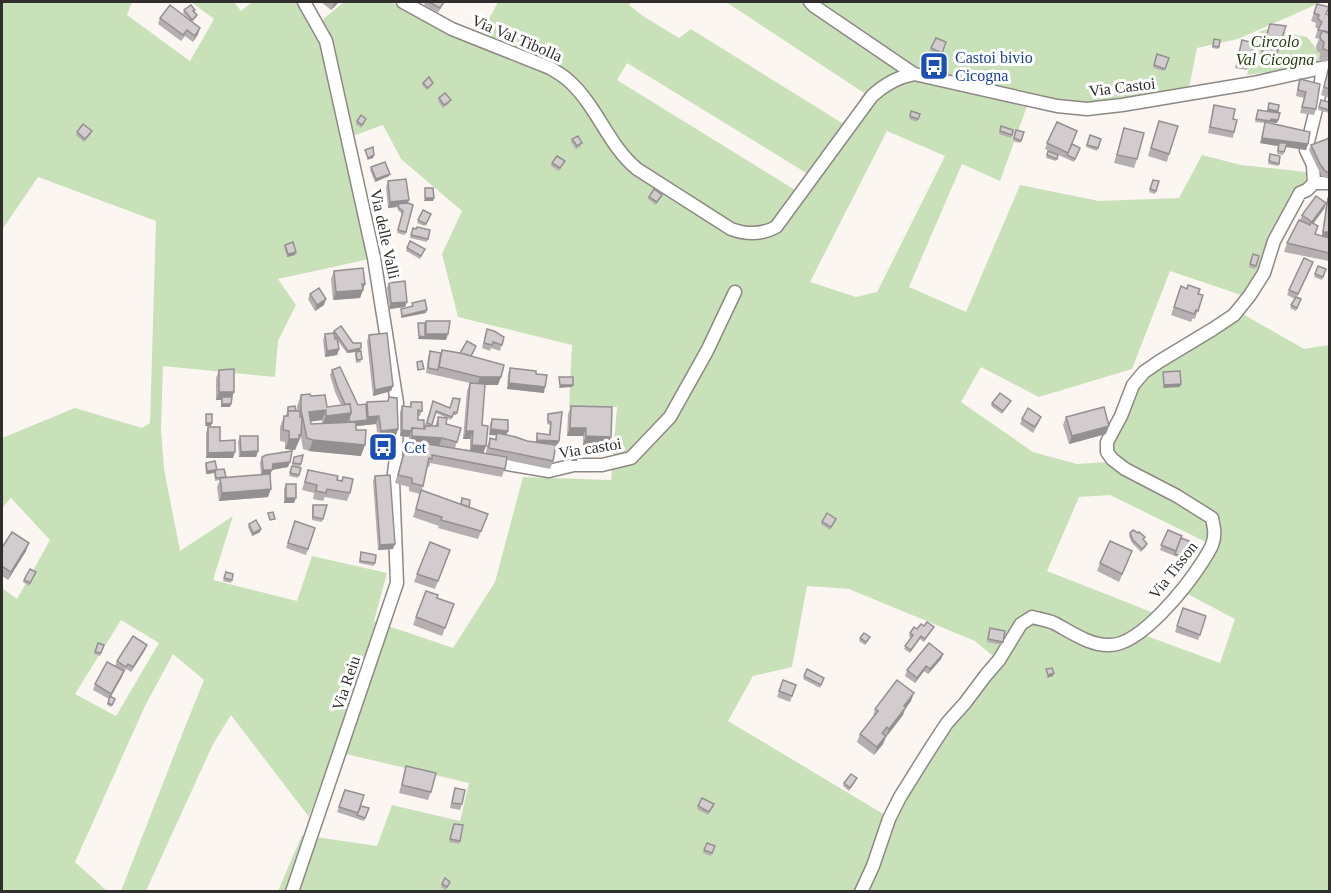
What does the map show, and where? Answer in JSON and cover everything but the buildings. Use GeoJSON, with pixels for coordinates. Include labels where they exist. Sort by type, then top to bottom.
{"type":"FeatureCollection","features":[{"type":"Feature","properties":{"kind":"street","name":"Via delle Valli"},"geometry":{"type":"LineString","coordinates":[[304,2],[326,41],[374,258],[397,403],[396,459],[393,481]]}},
{"type":"Feature","properties":{"kind":"street","name":"Via Val Tibolla"},"geometry":{"type":"LineString","coordinates":[[403,2],[452,29],[561,74],[585,98],[614,145],[628,162],[647,177],[739,232],[757,234],[776,227],[872,96],[888,82],[914,74]]}},
{"type":"Feature","properties":{"kind":"street"},"geometry":{"type":"LineString","coordinates":[[810,2],[914,74]]}},
{"type":"Feature","properties":{"kind":"street"},"geometry":{"type":"LineString","coordinates":[[1326,67],[1306,150],[1313,165],[1314,183],[1329,183]]}},
{"type":"Feature","properties":{"kind":"street","name":"Via Castoi"},"geometry":{"type":"LineString","coordinates":[[914,74],[1057,106],[1087,109],[1253,82],[1326,67]]}},
{"type":"Feature","properties":{"kind":"street","name":"Via Tisson"},"geometry":{"type":"LineString","coordinates":[[861,891],[900,797],[947,723],[999,660],[1021,624],[1032,617],[1052,622],[1091,642],[1108,646],[1122,643],[1137,634],[1164,610],[1193,576],[1212,546],[1215,532],[1212,518],[1177,496],[1125,469],[1107,452],[1107,442],[1121,416],[1133,385],[1144,372],[1234,315],[1245,302],[1264,273],[1274,241],[1300,193],[1314,183]]}},
{"type":"Feature","properties":{"kind":"street","name":"Via castoi"},"geometry":{"type":"LineString","coordinates":[[474,458],[549,471],[574,465],[602,465],[631,458],[670,417],[707,351],[735,292]]}},
{"type":"Feature","properties":{"kind":"street"},"geometry":{"type":"LineString","coordinates":[[396,441],[410,448]]}},
{"type":"Feature","properties":{"kind":"street","name":"Via Reiu"},"geometry":{"type":"LineString","coordinates":[[292,891],[397,584],[393,481]]}},
{"type":"Feature","properties":{"kind":"green space"},"geometry":{"type":"Polygon","coordinates":[[[2,2],[132,2],[127,15],[190,61],[214,19],[191,2],[234,2],[241,11],[252,2],[304,2],[315,26],[344,2],[389,2],[480,35],[498,2],[631,2],[629,5],[643,16],[679,38],[691,29],[842,123],[851,114],[864,93],[726,2],[1322,2],[1238,39],[1197,48],[1189,88],[1101,103],[1055,101],[1031,95],[1000,181],[962,164],[909,287],[966,312],[1020,185],[1099,201],[1179,198],[1202,155],[1241,165],[1306,172],[1307,190],[1244,296],[1170,271],[1132,369],[1039,397],[981,367],[961,402],[1033,452],[1077,464],[1106,462],[1117,418],[1143,368],[1241,313],[1304,349],[1329,345],[1329,891],[278,891],[302,835],[377,846],[392,805],[460,821],[469,783],[333,751],[309,817],[231,715],[213,744],[146,891],[121,891],[204,680],[173,654],[145,706],[75,862],[107,891],[2,891],[2,588],[17,599],[50,540],[11,498],[2,508],[2,438],[75,408],[142,428],[150,423],[156,221],[38,177],[2,230],[2,2]],[[627,63],[617,80],[795,190],[808,174],[627,63]],[[383,125],[347,138],[374,258],[278,279],[296,305],[278,341],[275,377],[163,366],[161,428],[164,469],[180,551],[233,516],[213,580],[297,601],[312,556],[387,573],[374,621],[453,648],[495,582],[523,477],[611,480],[617,407],[569,407],[572,345],[458,317],[442,254],[462,211],[401,159],[383,125]],[[887,131],[810,282],[856,297],[877,292],[945,156],[887,131]],[[1110,495],[1079,497],[1047,571],[1154,613],[1144,635],[1220,663],[1235,619],[1178,589],[1208,543],[1110,495]],[[807,586],[792,667],[753,676],[728,721],[885,815],[994,657],[975,641],[849,589],[807,586]],[[121,620],[75,694],[116,716],[159,643],[121,620]]]}},
{"type":"Feature","properties":{"kind":"green space","name":"Circolo Val Cicogna"},"geometry":{"type":"Polygon","coordinates":[[[1268,29],[1307,37],[1320,53],[1318,64],[1247,75],[1260,31],[1268,29]]]}},
{"type":"Feature","properties":{"kind":"place","name":"Castoi bivio Cicogna"},"geometry":{"type":"Point","coordinates":[934,66]}},
{"type":"Feature","properties":{"kind":"place","name":"Cet"},"geometry":{"type":"Point","coordinates":[383,447]}}]}
